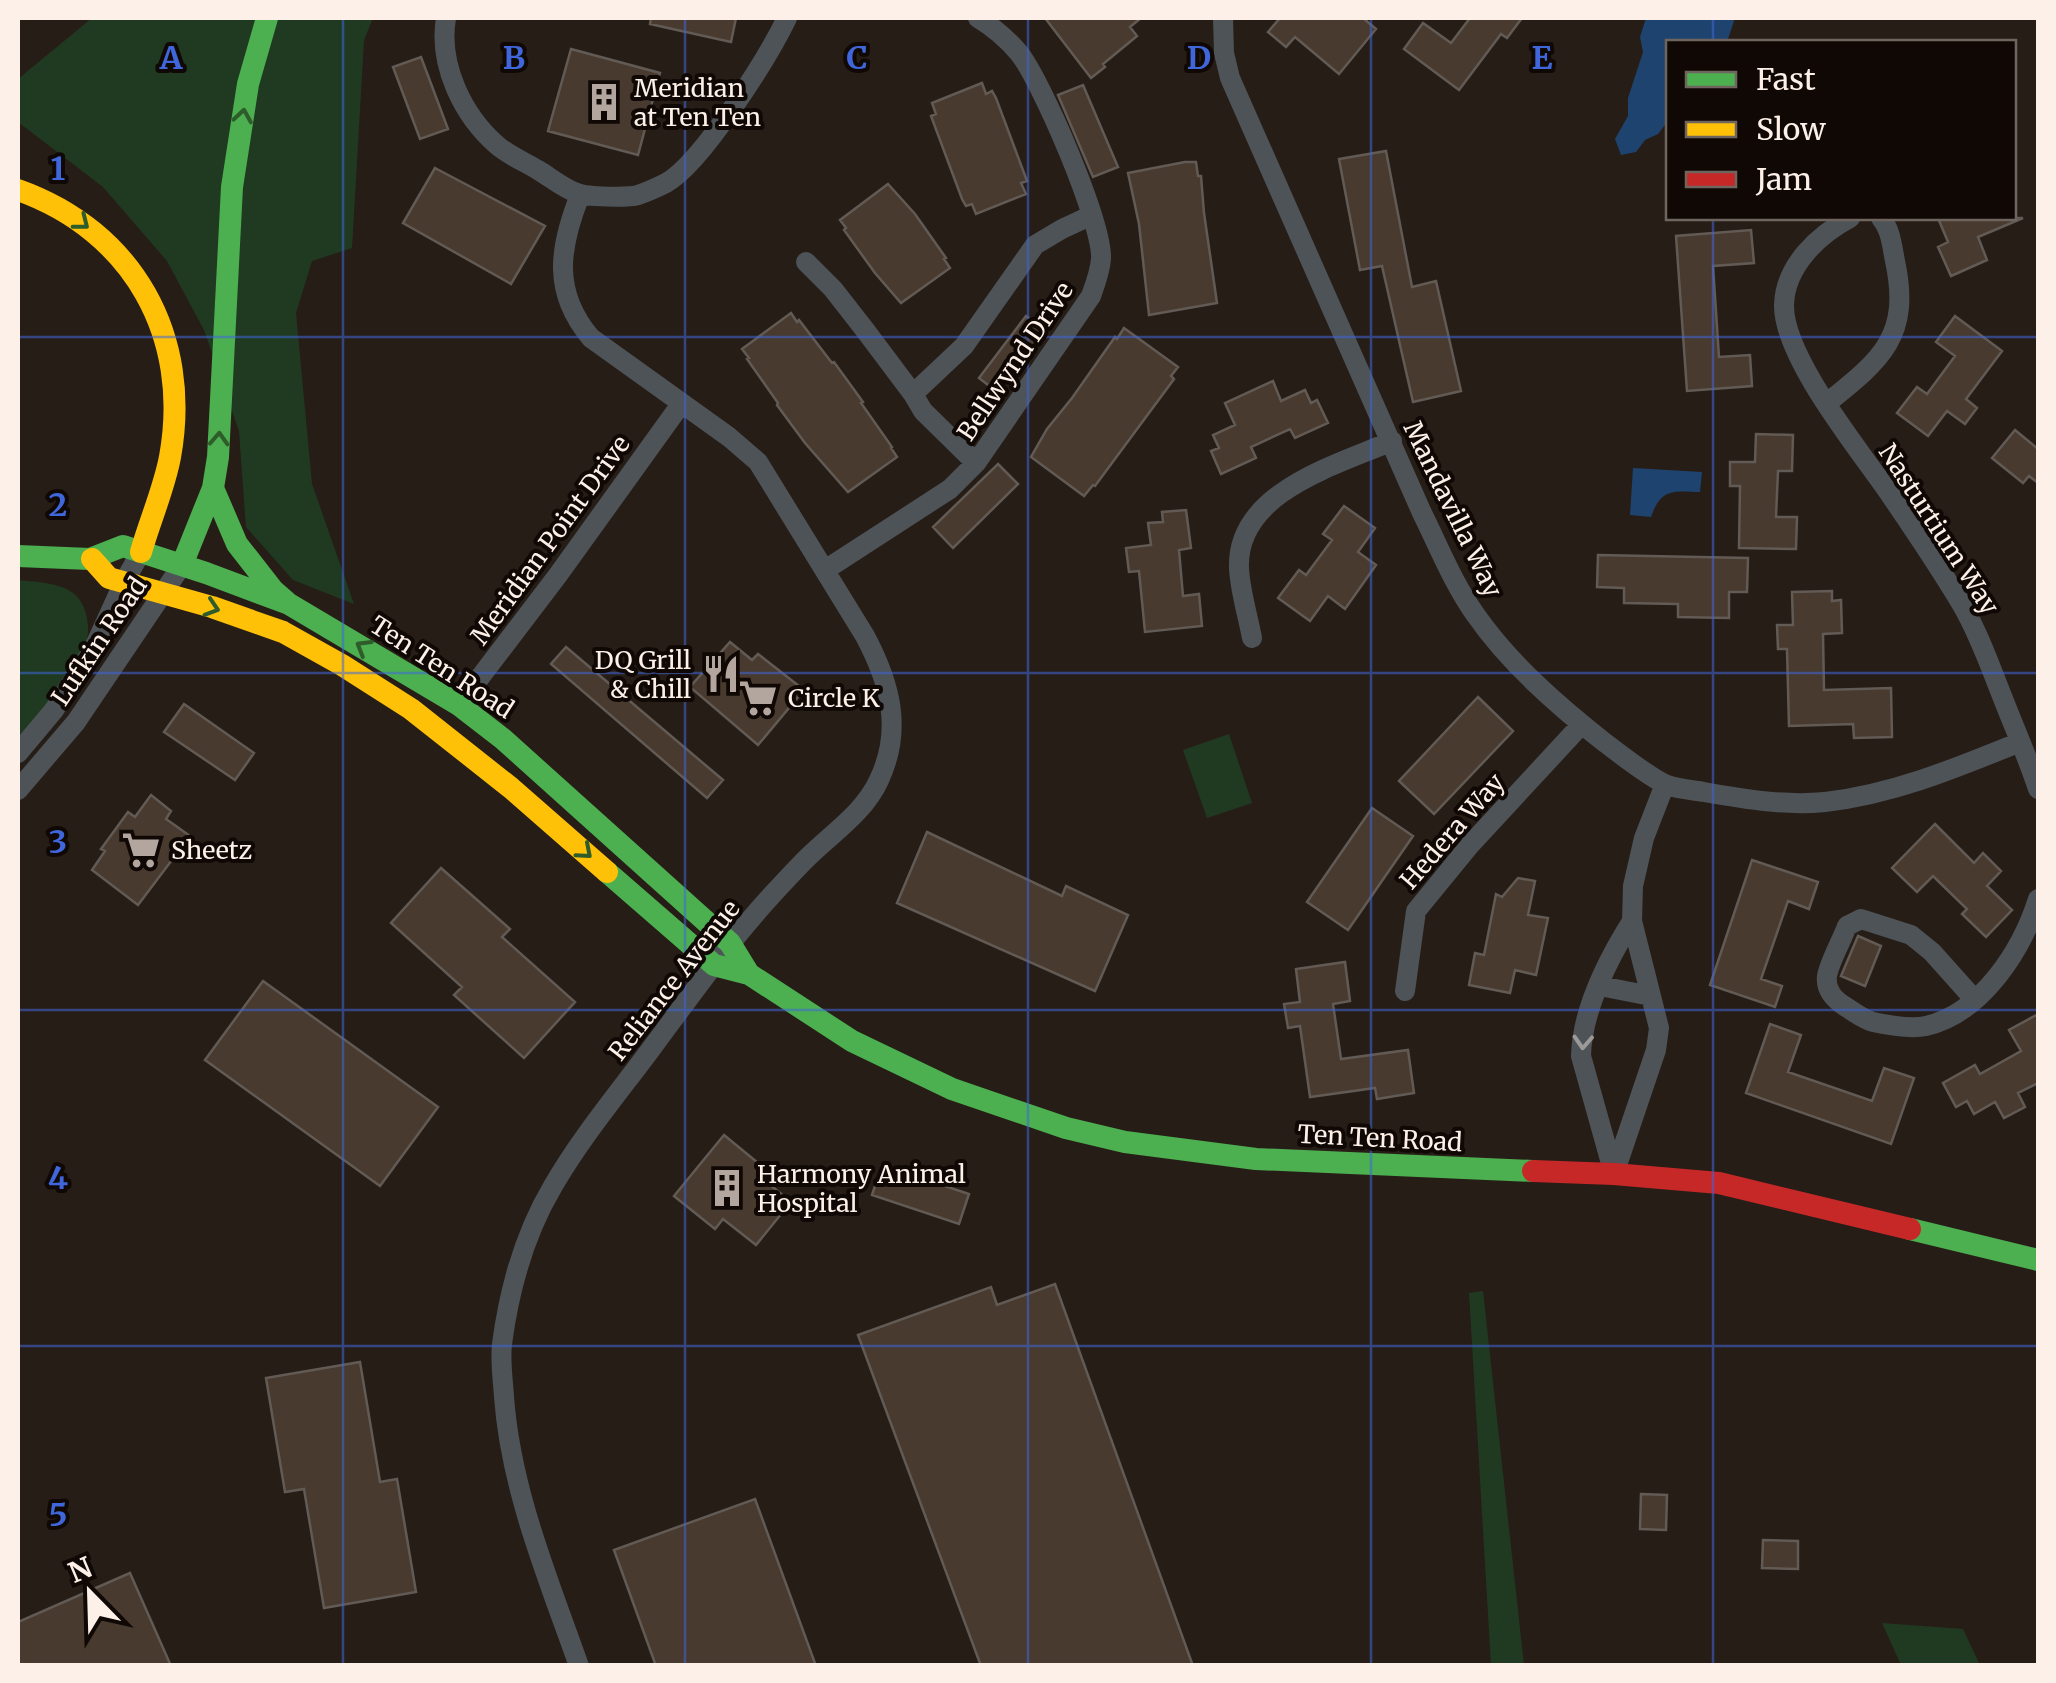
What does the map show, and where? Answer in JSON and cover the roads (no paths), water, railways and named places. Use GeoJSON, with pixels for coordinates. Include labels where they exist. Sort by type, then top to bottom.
{"type":"FeatureCollection","features":[{"type":"Feature","properties":{"kind":"main road"},"geometry":{"type":"LineString","coordinates":[[182,566],[214,488],[232,187],[248,84],[267,18]]}},
{"type":"Feature","properties":{"kind":"main road"},"geometry":{"type":"LineString","coordinates":[[18,190],[34,194],[78,218],[134,275],[161,322],[175,392],[171,454],[140,552]]}},
{"type":"Feature","properties":{"kind":"main road"},"geometry":{"type":"LineString","coordinates":[[214,488],[237,544],[289,604]]}},
{"type":"Feature","properties":{"kind":"main road","name":"Ten Ten Road"},"geometry":{"type":"LineString","coordinates":[[18,556],[92,559],[123,546],[289,604],[459,705],[503,738],[730,943],[749,974]]}},
{"type":"Feature","properties":{"kind":"main road","name":"Ten Ten Road"},"geometry":{"type":"LineString","coordinates":[[92,559],[109,578],[284,632],[342,665],[410,709],[512,788],[714,965],[749,974],[852,1041],[952,1090],[1066,1128],[1126,1142],[1256,1159],[1719,1182],[2038,1260]]}},
{"type":"Feature","properties":{"kind":"street"},"geometry":{"type":"LineString","coordinates":[[446,18],[443,31],[453,81],[471,119],[502,149],[580,195],[634,196],[669,182],[702,148],[771,49],[787,18]]}},
{"type":"Feature","properties":{"kind":"street","name":"Bellwynd Drive"},"geometry":{"type":"LineString","coordinates":[[825,570],[950,489],[976,463],[1091,296],[1102,258],[1092,216],[1046,99],[1012,46],[978,18]]}},
{"type":"Feature","properties":{"kind":"street","name":"Mandavilla Way"},"geometry":{"type":"LineString","coordinates":[[1223,18],[1224,53],[1230,78],[1422,513],[1474,612],[1522,670],[1581,725],[1666,784],[1786,803],[1820,802],[1893,789],[2020,742]]}},
{"type":"Feature","properties":{"kind":"street","name":"Reliance Avenue"},"geometry":{"type":"LineString","coordinates":[[580,195],[564,244],[562,274],[568,304],[578,322],[591,338],[758,462],[866,636],[889,689],[892,710],[888,755],[877,785],[854,815],[806,859],[730,943],[583,1141],[553,1186],[530,1234],[502,1344],[505,1414],[513,1462],[536,1546],[580,1666]]}},
{"type":"Feature","properties":{"kind":"street"},"geometry":{"type":"LineString","coordinates":[[913,394],[964,346],[1035,244],[1092,216]]}},
{"type":"Feature","properties":{"kind":"street","name":"Nasturtium Way"},"geometry":{"type":"LineString","coordinates":[[1847,220],[1823,235],[1794,269],[1784,304],[1791,341],[1808,373],[1964,607],[2038,789]]}},
{"type":"Feature","properties":{"kind":"street"},"geometry":{"type":"LineString","coordinates":[[1828,403],[1852,384],[1888,345],[1898,318],[1902,300],[1899,279],[1890,233],[1882,220]]}},
{"type":"Feature","properties":{"kind":"street"},"geometry":{"type":"LineString","coordinates":[[806,262],[833,289],[923,411],[976,463]]}},
{"type":"Feature","properties":{"kind":"street","name":"Meridian Point Drive"},"geometry":{"type":"LineString","coordinates":[[459,705],[681,404]]}},
{"type":"Feature","properties":{"kind":"street"},"geometry":{"type":"LineString","coordinates":[[1252,638],[1239,568],[1242,546],[1257,515],[1292,486],[1392,442]]}},
{"type":"Feature","properties":{"kind":"street","name":"Lufkin Road"},"geometry":{"type":"LineString","coordinates":[[18,754],[54,710],[93,650],[140,552]]}},
{"type":"Feature","properties":{"kind":"street","name":"Lufkin Road"},"geometry":{"type":"LineString","coordinates":[[18,790],[76,722],[182,566]]}},
{"type":"Feature","properties":{"kind":"street","name":"Hedera Way"},"geometry":{"type":"LineString","coordinates":[[1405,991],[1416,911],[1470,845],[1581,725]]}},
{"type":"Feature","properties":{"kind":"street"},"geometry":{"type":"LineString","coordinates":[[1614,1174],[1656,1050],[1659,1028],[1632,921],[1633,886],[1644,838],[1666,784]]}},
{"type":"Feature","properties":{"kind":"street"},"geometry":{"type":"LineString","coordinates":[[1974,999],[1932,952],[1911,935],[1861,919],[1847,926],[1827,976],[1834,999],[1870,1021],[1923,1027],[1950,1017],[1984,992],[2016,950],[2038,899]]}},
{"type":"Feature","properties":{"kind":"street"},"geometry":{"type":"LineString","coordinates":[[1614,1174],[1581,1056],[1582,1038],[1587,1013],[1612,955],[1632,921]]}},
{"type":"Feature","properties":{"kind":"street"},"geometry":{"type":"LineString","coordinates":[[1600,986],[1651,996]]}},
{"type":"Feature","properties":{"kind":"water"},"geometry":{"type":"Polygon","coordinates":[[[1646,18],[1735,18],[1728,40],[1666,40],[1666,124],[1636,152],[1621,155],[1615,139],[1628,116],[1628,98],[1643,52],[1640,37],[1646,18]]]}},
{"type":"Feature","properties":{"kind":"water"},"geometry":{"type":"Polygon","coordinates":[[[1633,468],[1702,472],[1700,492],[1669,493],[1659,501],[1651,517],[1630,515],[1633,468]]]}},
{"type":"Feature","properties":{"kind":"place","name":"Meridian at Ten Ten"},"geometry":{"type":"Point","coordinates":[604,102]}},
{"type":"Feature","properties":{"kind":"place","name":"DQ Grill & Chill"},"geometry":{"type":"Point","coordinates":[721,674]}},
{"type":"Feature","properties":{"kind":"place","name":"Circle K"},"geometry":{"type":"Point","coordinates":[758,698]}},
{"type":"Feature","properties":{"kind":"place","name":"Sheetz"},"geometry":{"type":"Point","coordinates":[141,850]}},
{"type":"Feature","properties":{"kind":"place","name":"Harmony Animal Hospital"},"geometry":{"type":"Point","coordinates":[727,1188]}}]}
